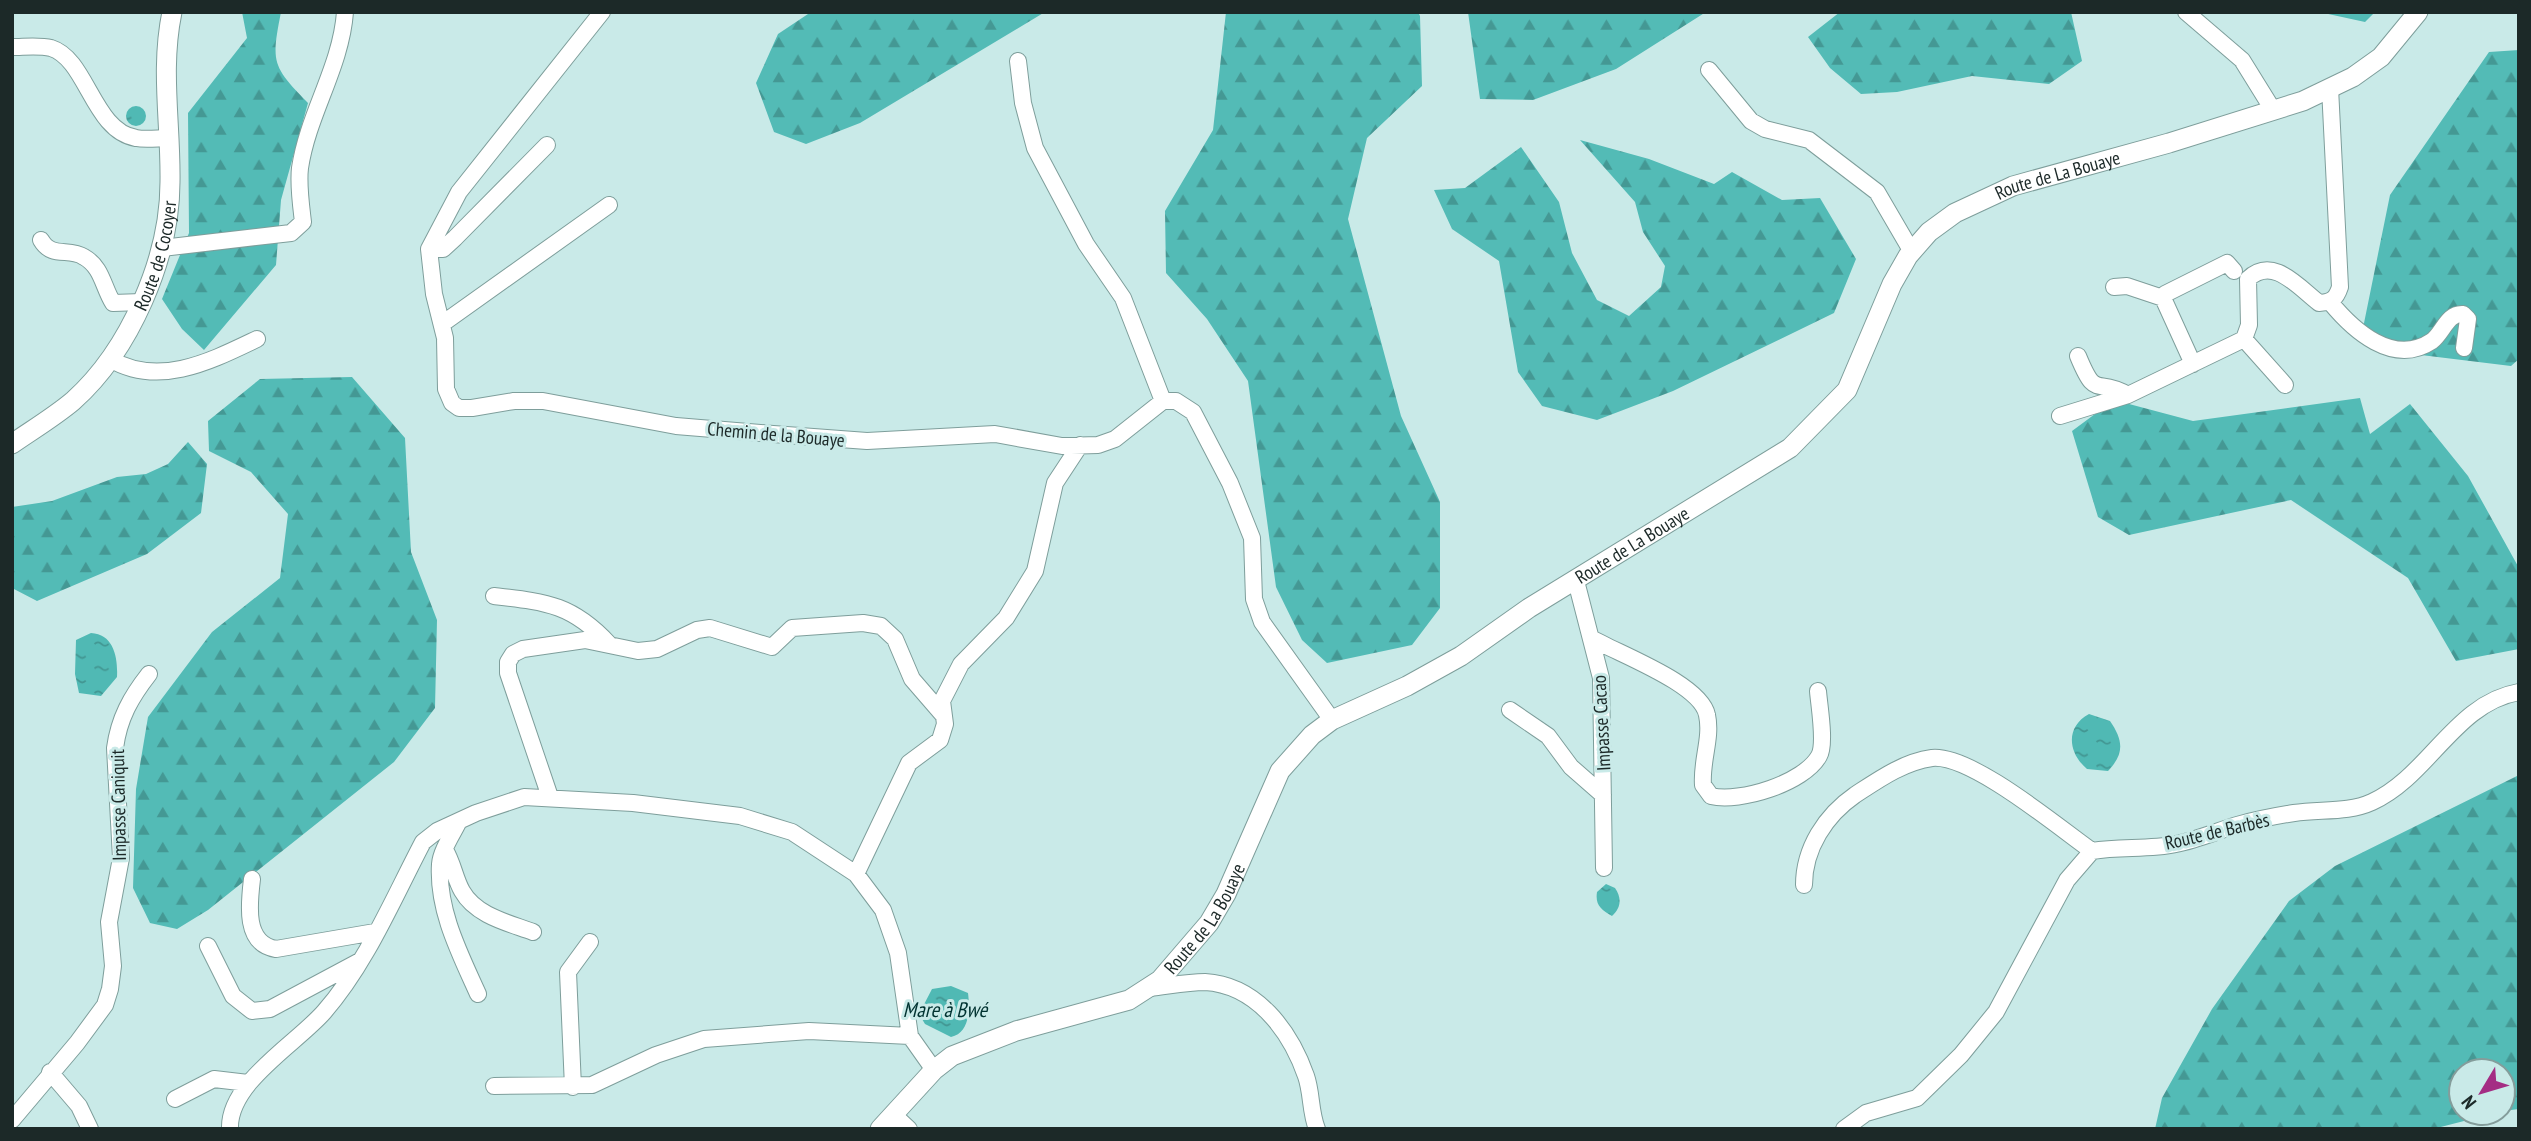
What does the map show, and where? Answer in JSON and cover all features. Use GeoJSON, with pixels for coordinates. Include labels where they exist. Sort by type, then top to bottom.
{"type":"FeatureCollection","features":[{"type":"Feature","properties":{"kind":"main road","name":"Route de Cocoyer"},"geometry":{"type":"LineString","coordinates":[[12,444],[75,399],[110,359],[142,302],[162,248],[169,207],[169,138],[164,67],[172,12]]}},
{"type":"Feature","properties":{"kind":"main road","name":"Route de La Bouaye"},"geometry":{"type":"LineString","coordinates":[[880,1129],[934,1070],[976,1044],[1129,1000],[1150,988],[1184,955],[1209,923],[1242,859],[1280,771],[1312,735],[1332,720],[1434,672],[1780,454],[1820,420],[1847,390],[1892,284],[1912,252],[1929,232],[1981,198],[2013,186],[2273,110],[2330,88],[2381,57],[2418,12]]}},
{"type":"Feature","properties":{"kind":"street"},"geometry":{"type":"LineString","coordinates":[[162,248],[291,233],[300,227],[303,222],[300,170],[343,36],[345,12]]}},
{"type":"Feature","properties":{"kind":"street"},"geometry":{"type":"LineString","coordinates":[[429,249],[458,192],[602,12]]}},
{"type":"Feature","properties":{"kind":"street"},"geometry":{"type":"LineString","coordinates":[[2186,12],[2242,60],[2273,110]]}},
{"type":"Feature","properties":{"kind":"street"},"geometry":{"type":"LineString","coordinates":[[12,47],[52,48],[69,64],[103,115],[116,128],[136,138],[169,138]]}},
{"type":"Feature","properties":{"kind":"street"},"geometry":{"type":"LineString","coordinates":[[1018,61],[1023,103],[1035,148],[1086,244],[1123,298],[1163,401],[1176,401],[1193,412],[1199,422],[1230,483],[1252,538],[1254,599],[1262,622],[1332,720]]}},
{"type":"Feature","properties":{"kind":"street"},"geometry":{"type":"LineString","coordinates":[[1710,70],[1751,121],[1765,129],[1809,140],[1877,192],[1912,252]]}},
{"type":"Feature","properties":{"kind":"street"},"geometry":{"type":"LineString","coordinates":[[2060,416],[2128,395],[2244,339],[2249,325],[2248,279],[2264,268],[2275,269],[2319,303],[2330,302],[2337,297],[2340,287],[2330,88]]}},
{"type":"Feature","properties":{"kind":"street"},"geometry":{"type":"LineString","coordinates":[[429,249],[443,248],[455,238],[547,145]]}},
{"type":"Feature","properties":{"kind":"street"},"geometry":{"type":"LineString","coordinates":[[442,324],[609,205]]}},
{"type":"Feature","properties":{"kind":"street"},"geometry":{"type":"LineString","coordinates":[[41,240],[55,253],[82,255],[92,262],[117,305],[142,302]]}},
{"type":"Feature","properties":{"kind":"street","name":"Chemin de la Bouaye"},"geometry":{"type":"LineString","coordinates":[[429,249],[442,324],[446,389],[452,403],[459,408],[543,401],[677,426],[867,440],[995,434],[1062,446],[1098,445],[1115,439],[1163,401]]}},
{"type":"Feature","properties":{"kind":"street"},"geometry":{"type":"LineString","coordinates":[[2163,298],[2165,294],[2227,263],[2234,271]]}},
{"type":"Feature","properties":{"kind":"street"},"geometry":{"type":"LineString","coordinates":[[2114,287],[2127,286],[2163,298],[2193,364]]}},
{"type":"Feature","properties":{"kind":"street"},"geometry":{"type":"LineString","coordinates":[[2330,302],[2350,326],[2390,348],[2414,349],[2433,341],[2452,317],[2463,314],[2468,318],[2464,348]]}},
{"type":"Feature","properties":{"kind":"street"},"geometry":{"type":"LineString","coordinates":[[110,359],[141,372],[164,372],[210,362],[257,339]]}},
{"type":"Feature","properties":{"kind":"street"},"geometry":{"type":"LineString","coordinates":[[2244,339],[2285,385]]}},
{"type":"Feature","properties":{"kind":"street"},"geometry":{"type":"LineString","coordinates":[[2078,356],[2091,384],[2096,387],[2115,387],[2128,395]]}},
{"type":"Feature","properties":{"kind":"street"},"geometry":{"type":"LineString","coordinates":[[856,874],[909,763],[940,740],[944,716],[942,701],[961,664],[1006,618],[1035,571],[1055,483],[1080,445]]}},
{"type":"Feature","properties":{"kind":"street","name":"Impasse Cacao"},"geometry":{"type":"LineString","coordinates":[[1576,581],[1601,678],[1604,868]]}},
{"type":"Feature","properties":{"kind":"street"},"geometry":{"type":"LineString","coordinates":[[494,596],[545,602],[566,608],[581,617],[609,644]]}},
{"type":"Feature","properties":{"kind":"street"},"geometry":{"type":"LineString","coordinates":[[550,797],[508,673],[508,662],[513,654],[523,649],[585,640],[638,651],[657,649],[710,628],[772,647],[792,628],[863,623],[881,626],[895,639],[912,679],[944,716]]}},
{"type":"Feature","properties":{"kind":"street"},"geometry":{"type":"LineString","coordinates":[[1593,639],[1664,675],[1702,703],[1707,713],[1708,732],[1703,785],[1711,796],[1725,800],[1748,796],[1795,778],[1820,754],[1818,691]]}},
{"type":"Feature","properties":{"kind":"street","name":"Impasse Caniquit"},"geometry":{"type":"LineString","coordinates":[[12,1120],[105,1005],[110,989],[113,966],[108,922],[121,858],[117,730],[130,699],[149,674]]}},
{"type":"Feature","properties":{"kind":"street","name":"Route de Barbès"},"geometry":{"type":"LineString","coordinates":[[2092,851],[2126,846],[2175,845],[2296,813],[2355,809],[2375,801],[2402,782],[2474,713],[2501,695],[2519,692]]}},
{"type":"Feature","properties":{"kind":"street"},"geometry":{"type":"LineString","coordinates":[[1510,710],[1548,736],[1571,767],[1603,795]]}},
{"type":"Feature","properties":{"kind":"street"},"geometry":{"type":"LineString","coordinates":[[1804,885],[1813,843],[1836,808],[1888,773],[1931,758],[1946,758],[1986,776],[2092,851],[2067,880],[1996,1012],[1961,1055],[1917,1098],[1866,1113],[1844,1129]]}},
{"type":"Feature","properties":{"kind":"street"},"geometry":{"type":"LineString","coordinates":[[230,1129],[234,1105],[248,1083],[324,1012],[358,962],[423,842],[437,831],[505,802],[524,797],[550,797],[740,816],[792,832],[856,874],[876,898],[888,923],[902,969],[910,1036],[934,1070]]}},
{"type":"Feature","properties":{"kind":"street"},"geometry":{"type":"LineString","coordinates":[[457,823],[440,861],[443,896],[452,935],[478,994]]}},
{"type":"Feature","properties":{"kind":"street"},"geometry":{"type":"LineString","coordinates":[[445,850],[461,890],[471,903],[489,915],[533,932]]}},
{"type":"Feature","properties":{"kind":"street"},"geometry":{"type":"LineString","coordinates":[[251,879],[250,911],[254,933],[258,942],[266,947],[276,949],[375,932]]}},
{"type":"Feature","properties":{"kind":"street"},"geometry":{"type":"LineString","coordinates":[[573,1087],[568,972],[590,942]]}},
{"type":"Feature","properties":{"kind":"street"},"geometry":{"type":"LineString","coordinates":[[208,946],[233,996],[252,1011],[270,1009],[358,962]]}},
{"type":"Feature","properties":{"kind":"street"},"geometry":{"type":"LineString","coordinates":[[1150,988],[1204,982],[1239,989],[1258,1001],[1290,1044],[1306,1076],[1317,1129]]}},
{"type":"Feature","properties":{"kind":"street"},"geometry":{"type":"LineString","coordinates":[[494,1086],[592,1085],[656,1055],[704,1039],[809,1031],[910,1036]]}},
{"type":"Feature","properties":{"kind":"street"},"geometry":{"type":"LineString","coordinates":[[50,1072],[79,1107],[90,1129]]}},
{"type":"Feature","properties":{"kind":"street"},"geometry":{"type":"LineString","coordinates":[[175,1099],[214,1079],[248,1083]]}},
{"type":"Feature","properties":{"kind":"street"},"geometry":{"type":"LineString","coordinates":[[894,1115],[909,1129]]}},
{"type":"Feature","properties":{"kind":"green space"},"geometry":{"type":"Polygon","coordinates":[[[242,12],[281,12],[276,43],[277,63],[287,80],[308,103],[281,200],[276,265],[204,350],[182,329],[162,299],[189,233],[188,113],[247,38],[242,12]]]}},
{"type":"Feature","properties":{"kind":"green space"},"geometry":{"type":"Polygon","coordinates":[[[811,12],[1045,12],[860,123],[806,144],[774,132],[756,83],[778,34],[811,12]]]}},
{"type":"Feature","properties":{"kind":"green space"},"geometry":{"type":"Polygon","coordinates":[[[1226,12],[1418,12],[1420,16],[1422,86],[1367,138],[1348,219],[1401,416],[1440,502],[1440,608],[1412,645],[1327,663],[1302,640],[1276,587],[1248,381],[1207,319],[1166,273],[1165,211],[1213,130],[1226,12]]]}},
{"type":"Feature","properties":{"kind":"green space"},"geometry":{"type":"Polygon","coordinates":[[[1468,12],[1706,12],[1616,69],[1533,100],[1480,99],[1468,12]]]}},
{"type":"Feature","properties":{"kind":"green space"},"geometry":{"type":"Polygon","coordinates":[[[1840,12],[2071,12],[2082,61],[2049,84],[1972,76],[1897,92],[1861,94],[1830,68],[1808,37],[1840,12]]]}},
{"type":"Feature","properties":{"kind":"green space"},"geometry":{"type":"Polygon","coordinates":[[[2319,12],[2375,12],[2365,22],[2319,12]]]}},
{"type":"Feature","properties":{"kind":"green space"},"geometry":{"type":"Polygon","coordinates":[[[2519,50],[2519,359],[2511,366],[2421,355],[2362,333],[2390,195],[2489,52],[2519,50]]]}},
{"type":"Feature","properties":{"kind":"green space"},"geometry":{"type":"Polygon","coordinates":[[[1580,140],[1649,159],[1714,184],[1732,172],[1782,200],[1820,198],[1856,259],[1834,313],[1673,391],[1597,420],[1542,406],[1518,372],[1499,261],[1452,229],[1434,190],[1465,188],[1521,147],[1559,202],[1572,253],[1597,300],[1629,316],[1661,287],[1665,266],[1643,232],[1635,202],[1580,140]]]}},
{"type":"Feature","properties":{"kind":"green space"},"geometry":{"type":"Polygon","coordinates":[[[352,377],[405,438],[411,552],[437,620],[435,708],[394,762],[208,910],[177,929],[150,923],[133,888],[136,789],[148,717],[212,632],[280,578],[288,514],[251,472],[209,451],[208,421],[260,379],[352,377]]]}},
{"type":"Feature","properties":{"kind":"green space"},"geometry":{"type":"Polygon","coordinates":[[[2360,398],[2370,434],[2410,404],[2468,476],[2519,568],[2519,649],[2456,661],[2408,578],[2291,500],[2129,535],[2098,517],[2072,431],[2114,400],[2193,421],[2360,398]]]}},
{"type":"Feature","properties":{"kind":"green space"},"geometry":{"type":"Polygon","coordinates":[[[188,442],[207,464],[201,513],[147,554],[37,601],[12,588],[12,507],[52,501],[117,477],[146,474],[168,464],[188,442]]]}},
{"type":"Feature","properties":{"kind":"green space"},"geometry":{"type":"Polygon","coordinates":[[[2519,775],[2519,1109],[2517,1057],[2447,1057],[2447,1125],[2433,1129],[2155,1129],[2162,1098],[2212,1009],[2289,901],[2335,866],[2519,775]]]}},
{"type":"Feature","properties":{"kind":"water"},"geometry":{"type":"Polygon","coordinates":[[[132,106],[140,106],[146,116],[140,126],[132,126],[126,120],[126,112],[132,106]]]}},
{"type":"Feature","properties":{"kind":"water"},"geometry":{"type":"Polygon","coordinates":[[[91,633],[99,634],[110,642],[117,662],[117,677],[101,696],[79,693],[75,674],[76,640],[91,633]]]}},
{"type":"Feature","properties":{"kind":"water"},"geometry":{"type":"Polygon","coordinates":[[[2089,714],[2110,721],[2120,740],[2120,752],[2108,771],[2087,769],[2073,748],[2076,726],[2089,714]]]}},
{"type":"Feature","properties":{"kind":"water"},"geometry":{"type":"Polygon","coordinates":[[[1606,884],[1615,888],[1620,899],[1612,916],[1602,909],[1597,900],[1597,892],[1606,884]]]}},
{"type":"Feature","properties":{"kind":"water","name":"Mare à Bwé"},"geometry":{"type":"Polygon","coordinates":[[[951,986],[968,993],[969,1006],[962,1031],[951,1037],[925,1024],[919,1014],[932,989],[951,986]]]}}]}
